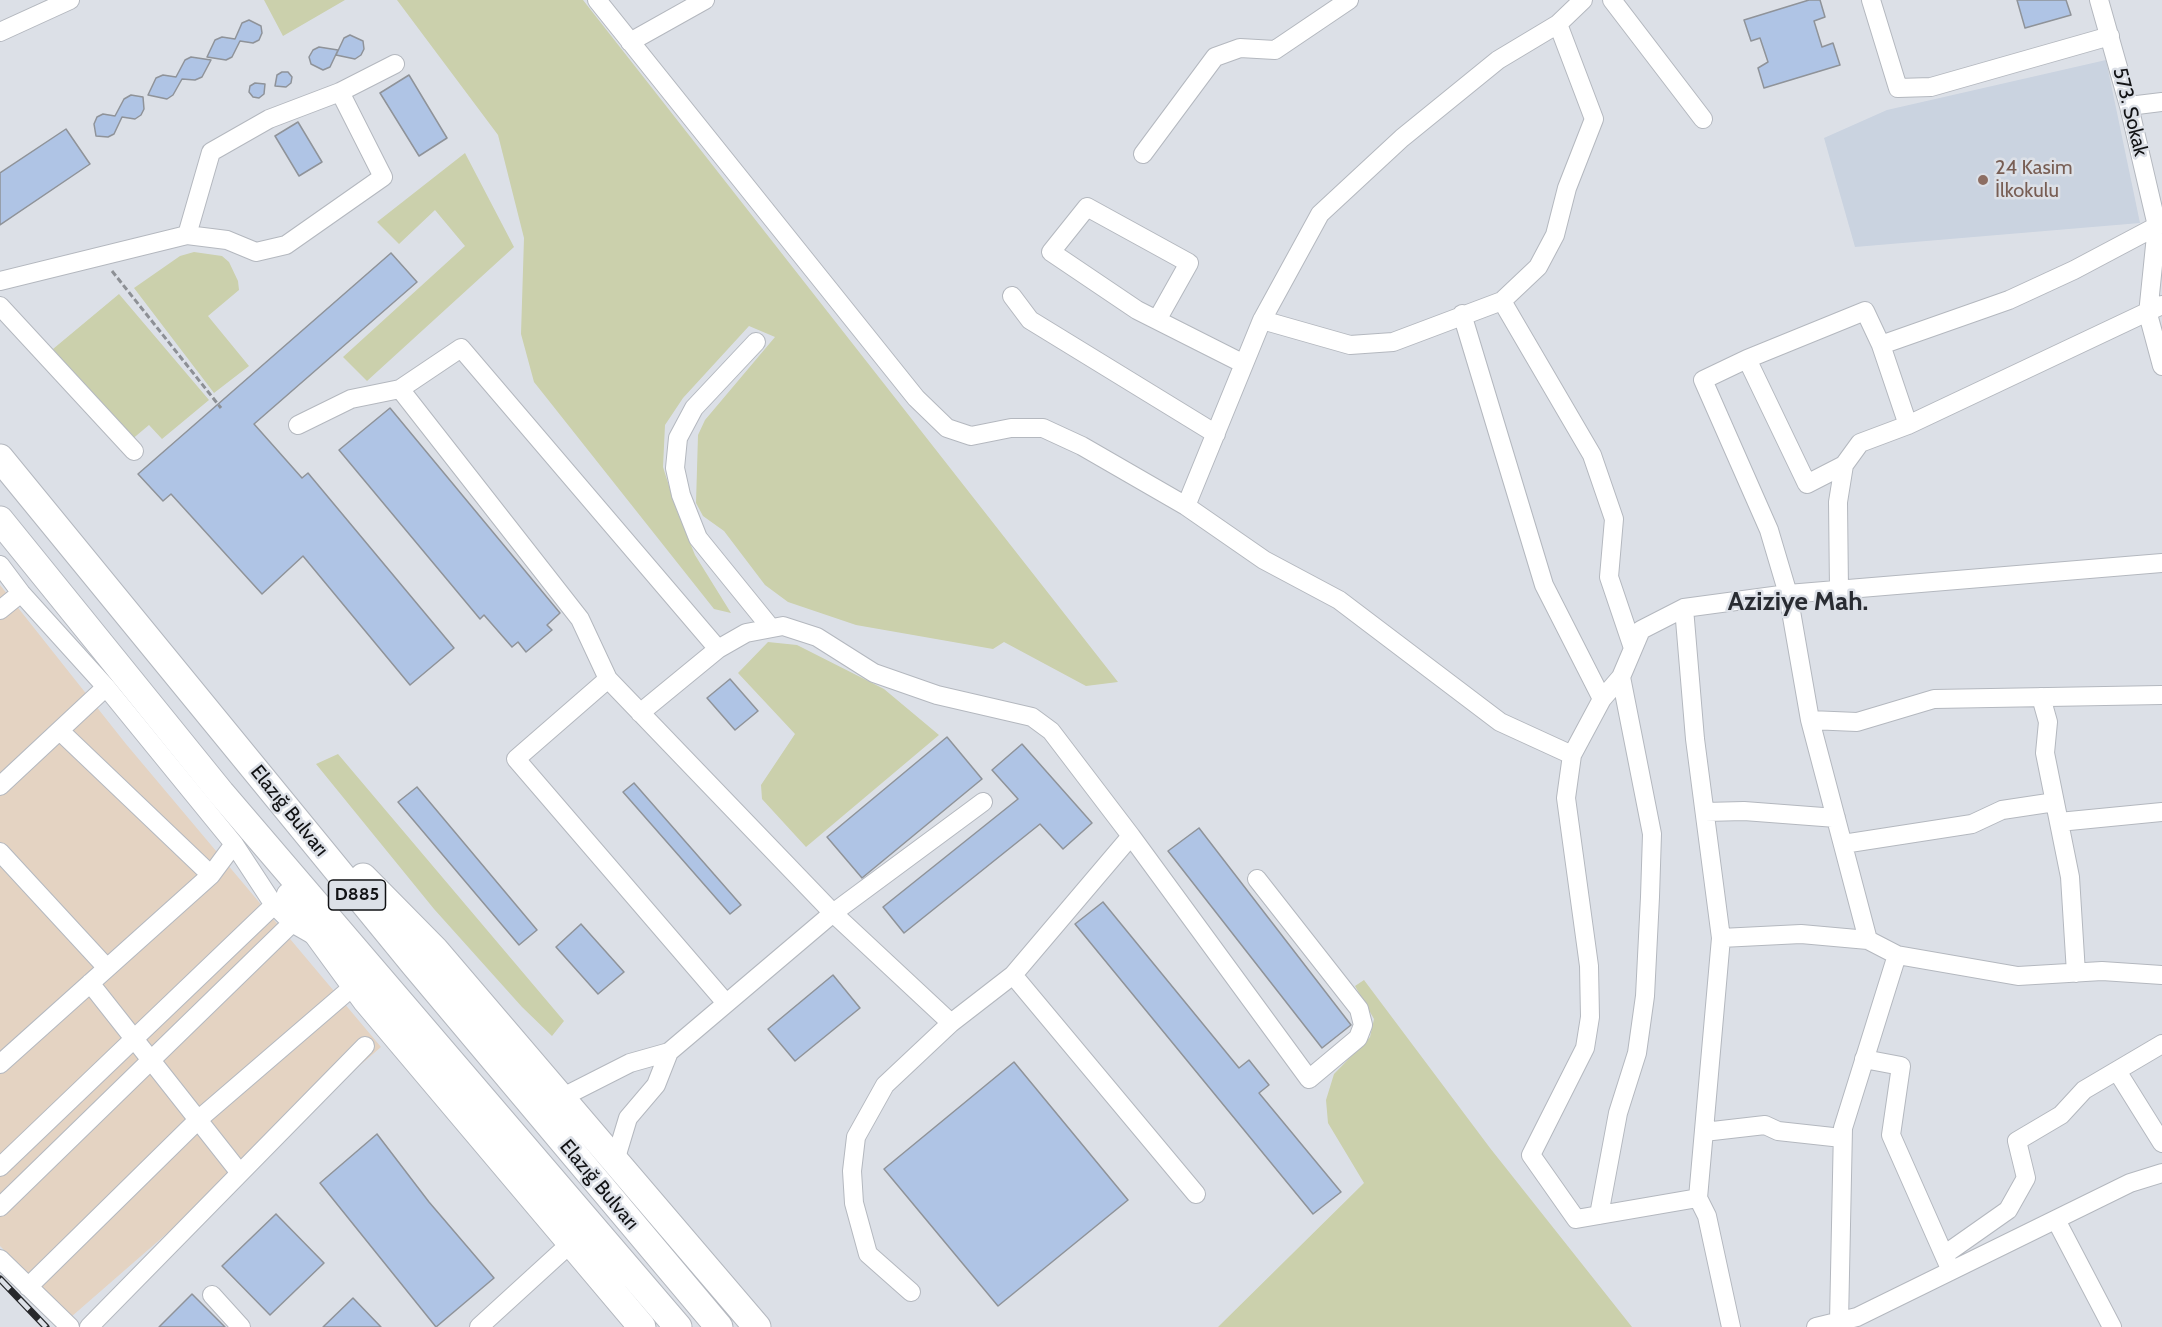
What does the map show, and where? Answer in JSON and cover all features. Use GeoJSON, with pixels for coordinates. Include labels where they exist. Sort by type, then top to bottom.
{"type":"FeatureCollection","features":[{"type":"Feature","properties":{"kind":"highway","name":"Elazığ Bulvarı"},"geometry":{"type":"LineString","coordinates":[[0,458],[414,964],[719,1327]]}},
{"type":"Feature","properties":{"kind":"highway","name":"Elazığ Bulvarı"},"geometry":{"type":"LineString","coordinates":[[0,520],[222,793],[678,1327]]}},
{"type":"Feature","properties":{"kind":"highway"},"geometry":{"type":"LineString","coordinates":[[247,760],[435,950],[757,1327]]}},
{"type":"Feature","properties":{"kind":"highway"},"geometry":{"type":"LineString","coordinates":[[222,793],[318,938],[356,984],[366,1000],[642,1327]]}},
{"type":"Feature","properties":{"kind":"street"},"geometry":{"type":"LineString","coordinates":[[0,32],[42,6],[70,0]]}},
{"type":"Feature","properties":{"kind":"street"},"geometry":{"type":"LineString","coordinates":[[597,0],[916,398],[947,428],[971,436],[1011,428],[1043,428],[1082,446],[1186,506],[1263,560],[1339,600],[1500,722],[1572,756]]}},
{"type":"Feature","properties":{"kind":"street"},"geometry":{"type":"LineString","coordinates":[[630,42],[705,0]]}},
{"type":"Feature","properties":{"kind":"street"},"geometry":{"type":"LineString","coordinates":[[1143,154],[1215,57],[1240,48],[1275,50],[1348,0]]}},
{"type":"Feature","properties":{"kind":"street"},"geometry":{"type":"LineString","coordinates":[[1186,506],[1262,320],[1320,214],[1402,138],[1498,60],[1558,24],[1582,0]]}},
{"type":"Feature","properties":{"kind":"street"},"geometry":{"type":"LineString","coordinates":[[1612,0],[1703,119]]}},
{"type":"Feature","properties":{"kind":"street"},"geometry":{"type":"LineString","coordinates":[[1871,0],[1898,88],[1930,87],[2110,36]]}},
{"type":"Feature","properties":{"kind":"street","name":"573. Sokak"},"geometry":{"type":"LineString","coordinates":[[2099,0],[2129,106],[2157,226],[2155,309],[2162,366]]}},
{"type":"Feature","properties":{"kind":"street"},"geometry":{"type":"LineString","coordinates":[[1262,320],[1350,345],[1393,342],[1462,314],[1502,301],[1538,267],[1555,234],[1567,188],[1594,119],[1558,24]]}},
{"type":"Feature","properties":{"kind":"street"},"geometry":{"type":"LineString","coordinates":[[188,235],[211,152],[269,119],[340,92],[395,64]]}},
{"type":"Feature","properties":{"kind":"street"},"geometry":{"type":"LineString","coordinates":[[0,281],[188,235],[227,240],[256,252],[286,244],[383,177],[340,92]]}},
{"type":"Feature","properties":{"kind":"street"},"geometry":{"type":"LineString","coordinates":[[2129,106],[2162,102]]}},
{"type":"Feature","properties":{"kind":"street"},"geometry":{"type":"LineString","coordinates":[[1157,320],[1189,262],[1087,207],[1051,252],[1137,309],[1157,320],[1244,364]]}},
{"type":"Feature","properties":{"kind":"street"},"geometry":{"type":"LineString","coordinates":[[1881,345],[2008,300],[2074,270],[2157,226]]}},
{"type":"Feature","properties":{"kind":"street"},"geometry":{"type":"LineString","coordinates":[[1012,296],[1030,321],[1216,434]]}},
{"type":"Feature","properties":{"kind":"street"},"geometry":{"type":"LineString","coordinates":[[1502,301],[1592,455],[1614,519],[1609,577],[1633,648]]}},
{"type":"Feature","properties":{"kind":"street"},"geometry":{"type":"LineString","coordinates":[[0,306],[134,451]]}},
{"type":"Feature","properties":{"kind":"street"},"geometry":{"type":"LineString","coordinates":[[1747,360],[1807,484],[1844,465],[1860,443],[1908,425],[2155,309]]}},
{"type":"Feature","properties":{"kind":"street"},"geometry":{"type":"LineString","coordinates":[[1868,940],[1810,720],[1788,594],[1769,530],[1703,380],[1865,311],[1881,345],[1908,425]]}},
{"type":"Feature","properties":{"kind":"street"},"geometry":{"type":"LineString","coordinates":[[1462,314],[1544,585],[1602,699]]}},
{"type":"Feature","properties":{"kind":"street"},"geometry":{"type":"LineString","coordinates":[[756,342],[694,408],[678,438],[675,468],[681,495],[698,538],[771,628]]}},
{"type":"Feature","properties":{"kind":"street"},"geometry":{"type":"LineString","coordinates":[[298,425],[351,399],[400,389],[461,348],[718,649]]}},
{"type":"Feature","properties":{"kind":"street"},"geometry":{"type":"LineString","coordinates":[[400,389],[580,619],[608,679],[833,913],[951,1023]]}},
{"type":"Feature","properties":{"kind":"street"},"geometry":{"type":"LineString","coordinates":[[1839,590],[1838,502],[1844,465]]}},
{"type":"Feature","properties":{"kind":"street"},"geometry":{"type":"LineString","coordinates":[[1698,1198],[1576,1219],[1532,1155],[1585,1048],[1590,1017],[1589,966],[1566,798],[1572,756],[1602,699],[1621,677],[1641,630],[1684,608],[1788,594],[2162,563]]}},
{"type":"Feature","properties":{"kind":"street"},"geometry":{"type":"LineString","coordinates":[[0,565],[21,593],[106,687],[234,844],[274,905],[292,922],[318,938]]}},
{"type":"Feature","properties":{"kind":"street"},"geometry":{"type":"LineString","coordinates":[[0,610],[21,593]]}},
{"type":"Feature","properties":{"kind":"street"},"geometry":{"type":"LineString","coordinates":[[1684,608],[1705,812],[1721,938],[1698,1198],[1707,1216],[1731,1327]]}},
{"type":"Feature","properties":{"kind":"street"},"geometry":{"type":"LineString","coordinates":[[640,712],[718,649],[746,633],[783,626],[817,637],[874,673],[937,695],[1032,717],[1051,731],[1309,1079],[1358,1038],[1364,1025],[1359,1009],[1257,879]]}},
{"type":"Feature","properties":{"kind":"street"},"geometry":{"type":"LineString","coordinates":[[1599,1215],[1618,1113],[1638,1053],[1645,996],[1650,886],[1652,834],[1621,677]]}},
{"type":"Feature","properties":{"kind":"street"},"geometry":{"type":"LineString","coordinates":[[608,679],[516,759],[726,1003]]}},
{"type":"Feature","properties":{"kind":"street"},"geometry":{"type":"LineString","coordinates":[[0,786],[106,687]]}},
{"type":"Feature","properties":{"kind":"street"},"geometry":{"type":"LineString","coordinates":[[1810,720],[1857,722],[1934,699],[2162,695]]}},
{"type":"Feature","properties":{"kind":"street"},"geometry":{"type":"LineString","coordinates":[[2041,697],[2048,722],[2046,753],[2070,876],[2076,973]]}},
{"type":"Feature","properties":{"kind":"street"},"geometry":{"type":"LineString","coordinates":[[60,730],[211,875]]}},
{"type":"Feature","properties":{"kind":"street"},"geometry":{"type":"LineString","coordinates":[[561,1098],[630,1063],[669,1052],[833,913],[983,802]]}},
{"type":"Feature","properties":{"kind":"street"},"geometry":{"type":"LineString","coordinates":[[1843,844],[1972,824],[2002,810],[2055,802]]}},
{"type":"Feature","properties":{"kind":"street"},"geometry":{"type":"LineString","coordinates":[[1705,812],[1744,811],[1836,818]]}},
{"type":"Feature","properties":{"kind":"street"},"geometry":{"type":"LineString","coordinates":[[2059,822],[2162,812]]}},
{"type":"Feature","properties":{"kind":"street"},"geometry":{"type":"LineString","coordinates":[[911,1292],[868,1254],[854,1203],[852,1171],[856,1137],[885,1085],[951,1023],[1013,975],[1131,836]]}},
{"type":"Feature","properties":{"kind":"street"},"geometry":{"type":"LineString","coordinates":[[1,1060],[211,875],[234,844]]}},
{"type":"Feature","properties":{"kind":"street"},"geometry":{"type":"LineString","coordinates":[[0,852],[107,968]]}},
{"type":"Feature","properties":{"kind":"street"},"geometry":{"type":"LineString","coordinates":[[0,1167],[136,1040],[274,905]]}},
{"type":"Feature","properties":{"kind":"street"},"geometry":{"type":"LineString","coordinates":[[0,1207],[292,922]]}},
{"type":"Feature","properties":{"kind":"street"},"geometry":{"type":"LineString","coordinates":[[1721,938],[1801,934],[1868,940],[1897,955],[2018,976],[2102,971],[2162,975]]}},
{"type":"Feature","properties":{"kind":"street"},"geometry":{"type":"LineString","coordinates":[[1839,1322],[1843,1128],[1897,955]]}},
{"type":"Feature","properties":{"kind":"street"},"geometry":{"type":"LineString","coordinates":[[1013,975],[1196,1194]]}},
{"type":"Feature","properties":{"kind":"street"},"geometry":{"type":"LineString","coordinates":[[90,983],[240,1173]]}},
{"type":"Feature","properties":{"kind":"street"},"geometry":{"type":"LineString","coordinates":[[28,1287],[199,1119],[356,984]]}},
{"type":"Feature","properties":{"kind":"street"},"geometry":{"type":"LineString","coordinates":[[1816,1327],[1839,1322],[1858,1322],[1948,1263],[2008,1210],[2026,1178],[2016,1141],[2061,1115],[2084,1090],[2162,1044]]}},
{"type":"Feature","properties":{"kind":"street"},"geometry":{"type":"LineString","coordinates":[[89,1327],[365,1046]]}},
{"type":"Feature","properties":{"kind":"street"},"geometry":{"type":"LineString","coordinates":[[615,1161],[628,1118],[656,1085],[669,1052]]}},
{"type":"Feature","properties":{"kind":"street"},"geometry":{"type":"LineString","coordinates":[[1864,1059],[1901,1066],[1891,1135],[1948,1263]]}},
{"type":"Feature","properties":{"kind":"street"},"geometry":{"type":"LineString","coordinates":[[2117,1071],[2162,1143]]}},
{"type":"Feature","properties":{"kind":"street"},"geometry":{"type":"LineString","coordinates":[[1704,1132],[1766,1125],[1778,1131],[1842,1138]]}},
{"type":"Feature","properties":{"kind":"street"},"geometry":{"type":"LineString","coordinates":[[1948,1263],[2056,1220],[2130,1183],[2162,1173]]}},
{"type":"Feature","properties":{"kind":"street"},"geometry":{"type":"LineString","coordinates":[[2056,1220],[2112,1327]]}},
{"type":"Feature","properties":{"kind":"street"},"geometry":{"type":"LineString","coordinates":[[479,1327],[571,1243]]}},
{"type":"Feature","properties":{"kind":"street"},"geometry":{"type":"LineString","coordinates":[[0,1259],[70,1327]]}},
{"type":"Feature","properties":{"kind":"street"},"geometry":{"type":"LineString","coordinates":[[212,1295],[241,1327]]}},
{"type":"Feature","properties":{"kind":"path"},"geometry":{"type":"LineString","coordinates":[[100,256],[220,408]]}},
{"type":"Feature","properties":{"kind":"shaded area","name":"24 Kasim İlkokulu"},"geometry":{"type":"Polygon","coordinates":[[[2106,60],[2140,223],[1855,247],[1824,138],[1887,110],[2106,60]]]}},
{"type":"Feature","properties":{"kind":"shaded area"},"geometry":{"type":"Polygon","coordinates":[[[0,585],[126,744],[381,1047],[71,1317],[0,1246],[0,585]]]}},
{"type":"Feature","properties":{"kind":"green space"},"geometry":{"type":"Polygon","coordinates":[[[264,0],[345,0],[283,36],[264,0]]]}},
{"type":"Feature","properties":{"kind":"green space"},"geometry":{"type":"Polygon","coordinates":[[[397,0],[583,0],[1118,682],[1086,686],[1004,642],[993,649],[856,625],[788,602],[765,585],[724,531],[703,516],[696,503],[698,435],[705,420],[775,337],[749,326],[683,398],[665,425],[663,467],[677,511],[695,555],[731,613],[714,609],[534,382],[521,334],[524,238],[498,135],[397,0]]]}},
{"type":"Feature","properties":{"kind":"green space"},"geometry":{"type":"Polygon","coordinates":[[[465,153],[514,247],[367,381],[343,357],[465,246],[435,210],[399,244],[377,222],[465,153]]]}},
{"type":"Feature","properties":{"kind":"green space"},"geometry":{"type":"Polygon","coordinates":[[[194,252],[222,256],[229,262],[238,281],[239,290],[208,316],[249,366],[214,393],[134,288],[180,256],[194,252]]]}},
{"type":"Feature","properties":{"kind":"green space"},"geometry":{"type":"Polygon","coordinates":[[[119,294],[209,400],[162,439],[149,425],[130,441],[53,349],[119,294]]]}},
{"type":"Feature","properties":{"kind":"green space"},"geometry":{"type":"Polygon","coordinates":[[[768,642],[797,645],[884,689],[939,735],[806,847],[762,799],[761,785],[795,734],[738,673],[768,642]]]}},
{"type":"Feature","properties":{"kind":"green space"},"geometry":{"type":"Polygon","coordinates":[[[338,754],[564,1021],[552,1036],[522,1007],[434,909],[316,764],[338,754]]]}},
{"type":"Feature","properties":{"kind":"green space"},"geometry":{"type":"Polygon","coordinates":[[[1364,980],[1490,1148],[1632,1327],[1218,1327],[1364,1183],[1328,1123],[1326,1100],[1334,1074],[1370,1037],[1374,1019],[1355,986],[1364,980]]]}},
{"type":"Feature","properties":{"kind":"building"},"geometry":{"type":"Polygon","coordinates":[[[1809,0],[1820,0],[1825,17],[1814,21],[1822,47],[1833,43],[1840,65],[1764,88],[1758,68],[1768,62],[1760,38],[1751,41],[1744,20],[1809,0]]]}},
{"type":"Feature","properties":{"kind":"building"},"geometry":{"type":"Polygon","coordinates":[[[2017,0],[2066,0],[2071,15],[2025,28],[2017,0]]]}},
{"type":"Feature","properties":{"kind":"building"},"geometry":{"type":"Polygon","coordinates":[[[249,20],[261,26],[262,33],[259,40],[253,43],[240,41],[232,57],[226,60],[207,57],[215,40],[222,37],[235,39],[242,23],[249,20]]]}},
{"type":"Feature","properties":{"kind":"building"},"geometry":{"type":"Polygon","coordinates":[[[350,35],[363,41],[364,49],[355,59],[336,55],[344,38],[350,35]]]}},
{"type":"Feature","properties":{"kind":"building"},"geometry":{"type":"Polygon","coordinates":[[[319,47],[338,50],[330,67],[323,70],[311,64],[309,57],[313,50],[319,47]]]}},
{"type":"Feature","properties":{"kind":"building"},"geometry":{"type":"Polygon","coordinates":[[[191,57],[211,60],[202,77],[195,80],[182,79],[173,95],[167,99],[148,95],[156,78],[163,75],[176,77],[185,60],[191,57]]]}},
{"type":"Feature","properties":{"kind":"building"},"geometry":{"type":"Polygon","coordinates":[[[288,72],[292,77],[291,83],[286,87],[275,86],[277,75],[288,72]]]}},
{"type":"Feature","properties":{"kind":"building"},"geometry":{"type":"Polygon","coordinates":[[[409,75],[447,138],[419,156],[380,93],[409,75]]]}},
{"type":"Feature","properties":{"kind":"building"},"geometry":{"type":"Polygon","coordinates":[[[255,83],[265,84],[264,94],[259,98],[253,97],[249,92],[250,86],[255,83]]]}},
{"type":"Feature","properties":{"kind":"building"},"geometry":{"type":"Polygon","coordinates":[[[131,95],[143,97],[144,109],[141,115],[135,119],[122,117],[114,134],[108,137],[96,136],[94,124],[97,117],[103,114],[115,116],[124,99],[131,95]]]}},
{"type":"Feature","properties":{"kind":"building"},"geometry":{"type":"Polygon","coordinates":[[[298,122],[322,162],[299,176],[275,136],[298,122]]]}},
{"type":"Feature","properties":{"kind":"building"},"geometry":{"type":"Polygon","coordinates":[[[66,129],[90,164],[0,225],[0,173],[66,129]]]}},
{"type":"Feature","properties":{"kind":"building"},"geometry":{"type":"Polygon","coordinates":[[[391,253],[417,282],[254,424],[302,478],[308,473],[454,648],[410,685],[303,556],[262,594],[171,494],[163,501],[138,474],[391,253]]]}},
{"type":"Feature","properties":{"kind":"building"},"geometry":{"type":"Polygon","coordinates":[[[390,408],[560,613],[547,625],[552,630],[526,652],[518,642],[512,647],[484,615],[480,619],[339,450],[390,408]]]}},
{"type":"Feature","properties":{"kind":"building"},"geometry":{"type":"Polygon","coordinates":[[[730,679],[758,711],[735,730],[707,698],[730,679]]]}},
{"type":"Feature","properties":{"kind":"building"},"geometry":{"type":"Polygon","coordinates":[[[947,737],[982,779],[862,878],[827,837],[947,737]]]}},
{"type":"Feature","properties":{"kind":"building"},"geometry":{"type":"Polygon","coordinates":[[[1022,744],[1092,823],[1063,849],[1040,824],[904,933],[883,907],[1018,799],[992,770],[1022,744]]]}},
{"type":"Feature","properties":{"kind":"building"},"geometry":{"type":"Polygon","coordinates":[[[634,783],[741,905],[730,914],[623,792],[634,783]]]}},
{"type":"Feature","properties":{"kind":"building"},"geometry":{"type":"Polygon","coordinates":[[[417,787],[537,930],[519,945],[398,802],[417,787]]]}},
{"type":"Feature","properties":{"kind":"building"},"geometry":{"type":"Polygon","coordinates":[[[1199,828],[1351,1025],[1322,1048],[1168,851],[1199,828]]]}},
{"type":"Feature","properties":{"kind":"building"},"geometry":{"type":"Polygon","coordinates":[[[1103,902],[1239,1068],[1249,1060],[1269,1085],[1259,1093],[1341,1192],[1313,1214],[1075,924],[1103,902]]]}},
{"type":"Feature","properties":{"kind":"building"},"geometry":{"type":"Polygon","coordinates":[[[581,924],[624,972],[598,994],[556,947],[581,924]]]}},
{"type":"Feature","properties":{"kind":"building"},"geometry":{"type":"Polygon","coordinates":[[[833,975],[860,1008],[795,1061],[768,1029],[833,975]]]}},
{"type":"Feature","properties":{"kind":"building"},"geometry":{"type":"Polygon","coordinates":[[[1014,1062],[1128,1200],[998,1306],[884,1169],[1014,1062]]]}},
{"type":"Feature","properties":{"kind":"building"},"geometry":{"type":"Polygon","coordinates":[[[377,1134],[429,1202],[494,1278],[436,1327],[320,1183],[377,1134]]]}},
{"type":"Feature","properties":{"kind":"building"},"geometry":{"type":"Polygon","coordinates":[[[276,1214],[324,1263],[270,1315],[222,1266],[276,1214]]]}},
{"type":"Feature","properties":{"kind":"building"},"geometry":{"type":"Polygon","coordinates":[[[192,1294],[225,1327],[159,1327],[192,1294]]]}},
{"type":"Feature","properties":{"kind":"building"},"geometry":{"type":"Polygon","coordinates":[[[353,1298],[381,1327],[323,1327],[353,1298]]]}},
{"type":"Feature","properties":{"kind":"railway"},"geometry":{"type":"LineString","coordinates":[[0,1279],[46,1327]]}},
{"type":"Feature","properties":{"kind":"place","name":"24 Kasim İlkokulu"},"geometry":{"type":"Point","coordinates":[1983,180]}},
{"type":"Feature","properties":{"kind":"district","name":"Aziziye Mah."},"geometry":{"type":"Point","coordinates":[1798,602]}}]}
